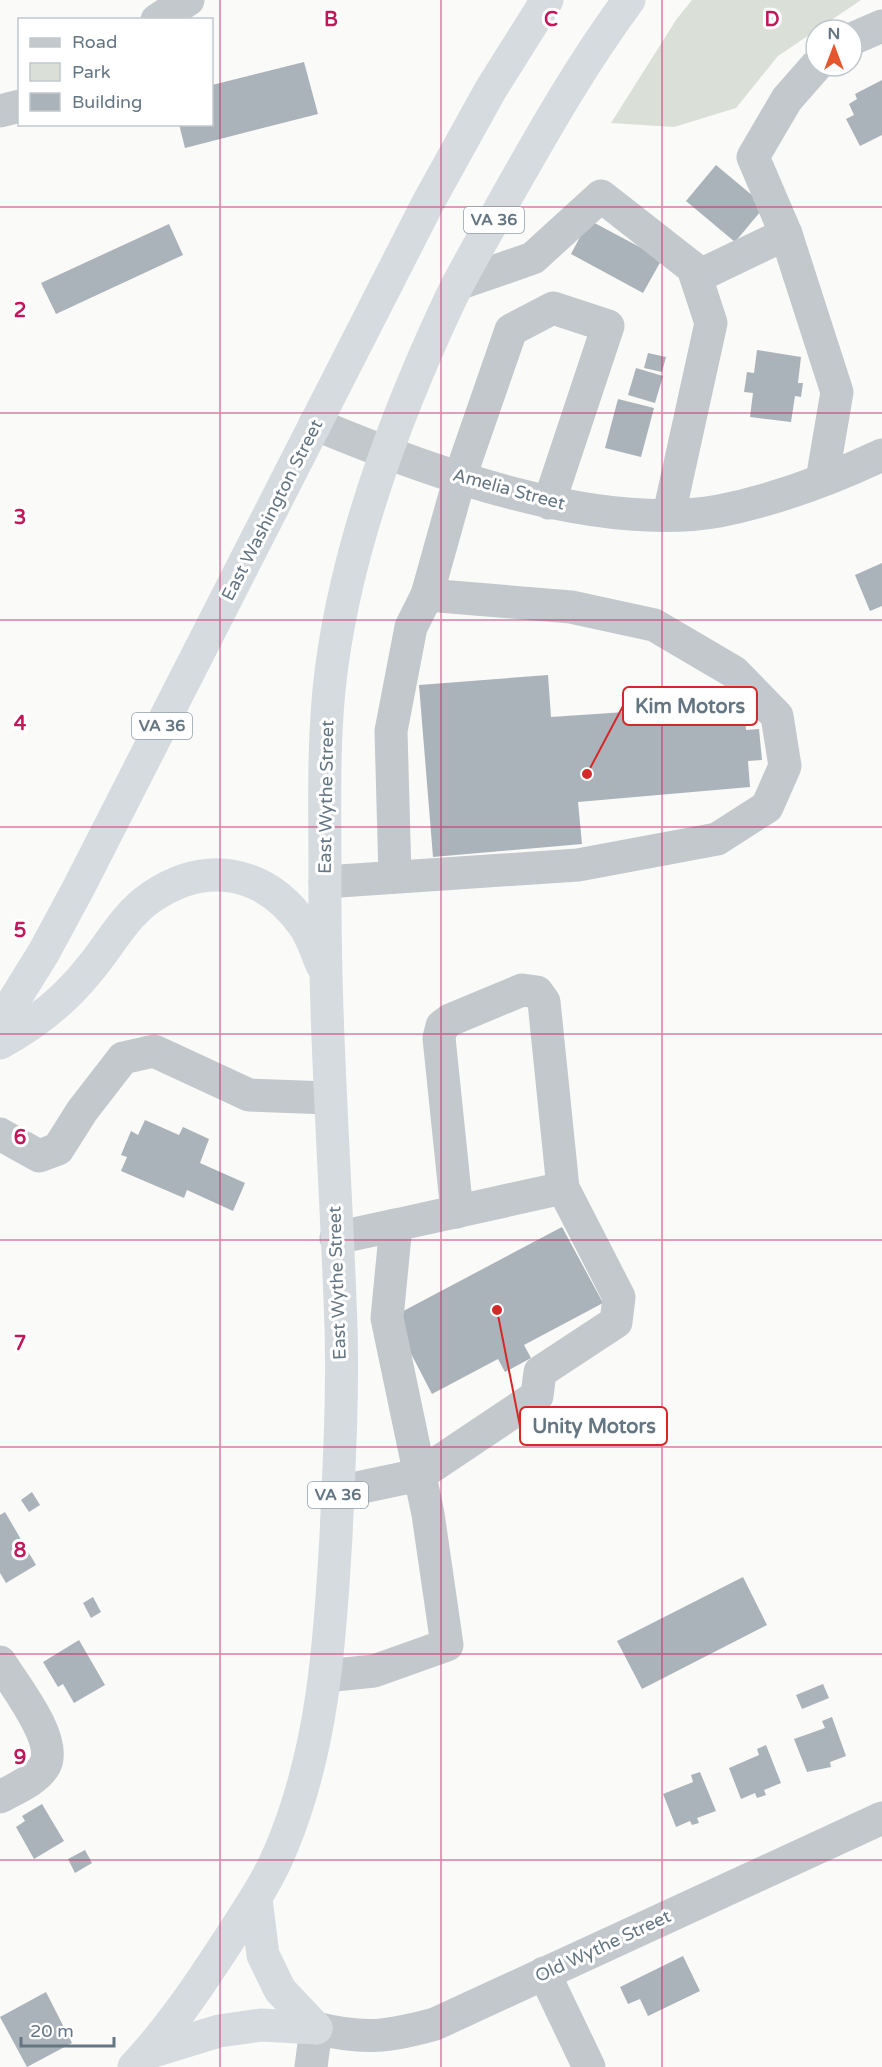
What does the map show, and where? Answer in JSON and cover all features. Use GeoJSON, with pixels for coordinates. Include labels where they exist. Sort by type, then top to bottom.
{"type":"FeatureCollection","features":[{"type":"Feature","properties":{"kind":"highway","name":"East Washington Street"},"geometry":{"type":"LineString","coordinates":[[0,1023],[74,897],[457,150],[490,89],[547,0]]}},
{"type":"Feature","properties":{"kind":"highway","name":"VA 36"},"geometry":{"type":"LineString","coordinates":[[387,454],[404,403],[458,284],[572,83],[629,0]]}},
{"type":"Feature","properties":{"kind":"highway","name":"East Wythe Street"},"geometry":{"type":"LineString","coordinates":[[140,2060],[195,1991],[256,1899],[281,1850],[297,1803],[319,1720],[330,1644],[338,1492],[341,1332],[325,969],[329,692],[338,630],[361,536],[387,454]]}},
{"type":"Feature","properties":{"kind":"highway"},"geometry":{"type":"LineString","coordinates":[[0,1043],[21,1032],[57,1004],[88,972],[123,924],[150,898],[186,878],[211,873],[237,876],[256,883],[283,902],[305,928],[325,969]]}},
{"type":"Feature","properties":{"kind":"highway"},"geometry":{"type":"LineString","coordinates":[[256,1899],[263,1954],[280,1990],[316,2028]]}},
{"type":"Feature","properties":{"kind":"highway"},"geometry":{"type":"LineString","coordinates":[[140,2060],[219,2031],[261,2025],[316,2028]]}},
{"type":"Feature","properties":{"kind":"street"},"geometry":{"type":"LineString","coordinates":[[161,18],[188,0]]}},
{"type":"Feature","properties":{"kind":"street"},"geometry":{"type":"LineString","coordinates":[[864,34],[882,26]]}},
{"type":"Feature","properties":{"kind":"street"},"geometry":{"type":"LineString","coordinates":[[805,78],[787,99],[753,157],[786,234],[837,392],[822,480]]}},
{"type":"Feature","properties":{"kind":"street"},"geometry":{"type":"LineString","coordinates":[[0,111],[18,106]]}},
{"type":"Feature","properties":{"kind":"street"},"geometry":{"type":"LineString","coordinates":[[458,284],[533,258],[602,196],[693,268],[711,323],[669,514]]}},
{"type":"Feature","properties":{"kind":"street"},"geometry":{"type":"LineString","coordinates":[[696,277],[786,234]]}},
{"type":"Feature","properties":{"kind":"street"},"geometry":{"type":"LineString","coordinates":[[395,876],[391,731],[411,627],[427,595],[460,477],[511,330],[553,308],[608,326],[549,502]]}},
{"type":"Feature","properties":{"kind":"street","name":"Amelia Street"},"geometry":{"type":"LineString","coordinates":[[315,424],[387,454],[460,477],[549,502],[618,512],[669,514],[718,511],[822,480],[882,455]]}},
{"type":"Feature","properties":{"kind":"street"},"geometry":{"type":"LineString","coordinates":[[325,882],[578,865],[717,838],[767,807],[785,766],[777,716],[734,672],[654,625],[571,607],[427,595]]}},
{"type":"Feature","properties":{"kind":"street"},"geometry":{"type":"LineString","coordinates":[[338,1492],[419,1475],[537,1396],[540,1372],[616,1322],[619,1297],[562,1188],[543,1002],[537,992],[522,990],[450,1020],[442,1026],[439,1038],[457,1212]]}},
{"type":"Feature","properties":{"kind":"street"},"geometry":{"type":"LineString","coordinates":[[0,1134],[39,1156],[58,1149],[82,1111],[123,1058],[154,1051],[249,1095],[329,1098]]}},
{"type":"Feature","properties":{"kind":"street"},"geometry":{"type":"LineString","coordinates":[[336,1238],[562,1188]]}},
{"type":"Feature","properties":{"kind":"street"},"geometry":{"type":"LineString","coordinates":[[325,1676],[374,1671],[447,1646],[428,1514],[387,1318],[396,1225]]}},
{"type":"Feature","properties":{"kind":"street"},"geometry":{"type":"LineString","coordinates":[[0,1662],[42,1729],[48,1749],[45,1764],[37,1774],[0,1797]]}},
{"type":"Feature","properties":{"kind":"street","name":"Old Wythe Street"},"geometry":{"type":"LineString","coordinates":[[316,2028],[342,2035],[389,2036],[435,2024],[882,1818]]}},
{"type":"Feature","properties":{"kind":"street"},"geometry":{"type":"LineString","coordinates":[[543,1973],[589,2067]]}},
{"type":"Feature","properties":{"kind":"street"},"geometry":{"type":"LineString","coordinates":[[311,2067],[316,2028]]}},
{"type":"Feature","properties":{"kind":"green space"},"geometry":{"type":"Polygon","coordinates":[[[692,0],[861,0],[834,18],[804,18],[804,38],[778,56],[736,108],[674,127],[611,123],[676,20],[692,0]]]}},
{"type":"Feature","properties":{"kind":"building"},"geometry":{"type":"Polygon","coordinates":[[[304,62],[318,114],[185,148],[180,126],[213,126],[213,85],[304,62]]]}},
{"type":"Feature","properties":{"kind":"building"},"geometry":{"type":"Polygon","coordinates":[[[882,80],[882,135],[860,146],[846,119],[854,115],[849,104],[857,99],[855,94],[882,80]]]}},
{"type":"Feature","properties":{"kind":"building"},"geometry":{"type":"Polygon","coordinates":[[[716,165],[765,206],[735,242],[686,201],[716,165]]]}},
{"type":"Feature","properties":{"kind":"building"},"geometry":{"type":"Polygon","coordinates":[[[589,220],[662,259],[643,293],[571,254],[589,220]]]}},
{"type":"Feature","properties":{"kind":"building"},"geometry":{"type":"Polygon","coordinates":[[[169,224],[183,255],[56,314],[41,283],[169,224]]]}},
{"type":"Feature","properties":{"kind":"building"},"geometry":{"type":"Polygon","coordinates":[[[757,350],[801,357],[798,383],[803,383],[801,397],[795,396],[791,422],[750,417],[753,393],[744,392],[747,372],[754,373],[757,350]]]}},
{"type":"Feature","properties":{"kind":"building"},"geometry":{"type":"Polygon","coordinates":[[[648,353],[666,357],[662,372],[644,368],[648,353]]]}},
{"type":"Feature","properties":{"kind":"building"},"geometry":{"type":"Polygon","coordinates":[[[636,368],[663,376],[655,403],[628,395],[636,368]]]}},
{"type":"Feature","properties":{"kind":"building"},"geometry":{"type":"Polygon","coordinates":[[[618,399],[654,408],[641,457],[605,448],[618,399]]]}},
{"type":"Feature","properties":{"kind":"building"},"geometry":{"type":"Polygon","coordinates":[[[882,563],[882,606],[870,611],[855,575],[882,563]]]}},
{"type":"Feature","properties":{"kind":"building"},"geometry":{"type":"Polygon","coordinates":[[[548,675],[551,717],[744,704],[746,730],[759,729],[762,760],[748,761],[750,787],[578,802],[582,844],[433,857],[419,685],[548,675]]]}},
{"type":"Feature","properties":{"kind":"building"},"geometry":{"type":"Polygon","coordinates":[[[145,1120],[179,1135],[183,1127],[209,1139],[200,1163],[245,1183],[233,1211],[187,1190],[184,1198],[121,1171],[127,1157],[121,1155],[131,1131],[138,1135],[145,1120]]]}},
{"type":"Feature","properties":{"kind":"building"},"geometry":{"type":"Polygon","coordinates":[[[562,1227],[603,1303],[524,1345],[531,1358],[505,1372],[498,1359],[432,1394],[392,1317],[562,1227]]]}},
{"type":"Feature","properties":{"kind":"building"},"geometry":{"type":"Polygon","coordinates":[[[32,1492],[40,1505],[29,1512],[21,1500],[32,1492]]]}},
{"type":"Feature","properties":{"kind":"building"},"geometry":{"type":"Polygon","coordinates":[[[5,1512],[36,1565],[6,1583],[0,1573],[0,1515],[5,1512]]]}},
{"type":"Feature","properties":{"kind":"building"},"geometry":{"type":"Polygon","coordinates":[[[743,1577],[767,1625],[642,1689],[617,1641],[743,1577]]]}},
{"type":"Feature","properties":{"kind":"building"},"geometry":{"type":"Polygon","coordinates":[[[93,1597],[101,1612],[91,1618],[83,1603],[93,1597]]]}},
{"type":"Feature","properties":{"kind":"building"},"geometry":{"type":"Polygon","coordinates":[[[79,1640],[105,1685],[74,1703],[63,1684],[58,1687],[43,1662],[79,1640]]]}},
{"type":"Feature","properties":{"kind":"building"},"geometry":{"type":"Polygon","coordinates":[[[823,1684],[829,1698],[802,1709],[796,1695],[823,1684]]]}},
{"type":"Feature","properties":{"kind":"building"},"geometry":{"type":"Polygon","coordinates":[[[832,1717],[846,1756],[830,1762],[831,1767],[807,1772],[794,1739],[825,1728],[822,1721],[832,1717]]]}},
{"type":"Feature","properties":{"kind":"building"},"geometry":{"type":"Polygon","coordinates":[[[766,1745],[781,1783],[764,1790],[766,1795],[757,1798],[755,1793],[741,1799],[729,1768],[759,1755],[757,1749],[766,1745]]]}},
{"type":"Feature","properties":{"kind":"building"},"geometry":{"type":"Polygon","coordinates":[[[700,1772],[716,1811],[697,1818],[699,1823],[692,1825],[690,1821],[676,1827],[663,1794],[693,1782],[691,1775],[700,1772]]]}},
{"type":"Feature","properties":{"kind":"building"},"geometry":{"type":"Polygon","coordinates":[[[42,1804],[64,1841],[34,1859],[16,1827],[25,1821],[22,1816],[42,1804]]]}},
{"type":"Feature","properties":{"kind":"building"},"geometry":{"type":"Polygon","coordinates":[[[85,1850],[92,1863],[75,1873],[68,1859],[85,1850]]]}},
{"type":"Feature","properties":{"kind":"building"},"geometry":{"type":"Polygon","coordinates":[[[683,1956],[700,1991],[648,2016],[640,1999],[628,2004],[620,1987],[683,1956]]]}},
{"type":"Feature","properties":{"kind":"building"},"geometry":{"type":"Polygon","coordinates":[[[46,1992],[72,2043],[27,2067],[0,2017],[46,1992]]]}},
{"type":"Feature","properties":{"kind":"place","name":"Kim Motors"},"geometry":{"type":"Point","coordinates":[587,774]}},
{"type":"Feature","properties":{"kind":"place","name":"Unity Motors"},"geometry":{"type":"Point","coordinates":[497,1310]}}]}
